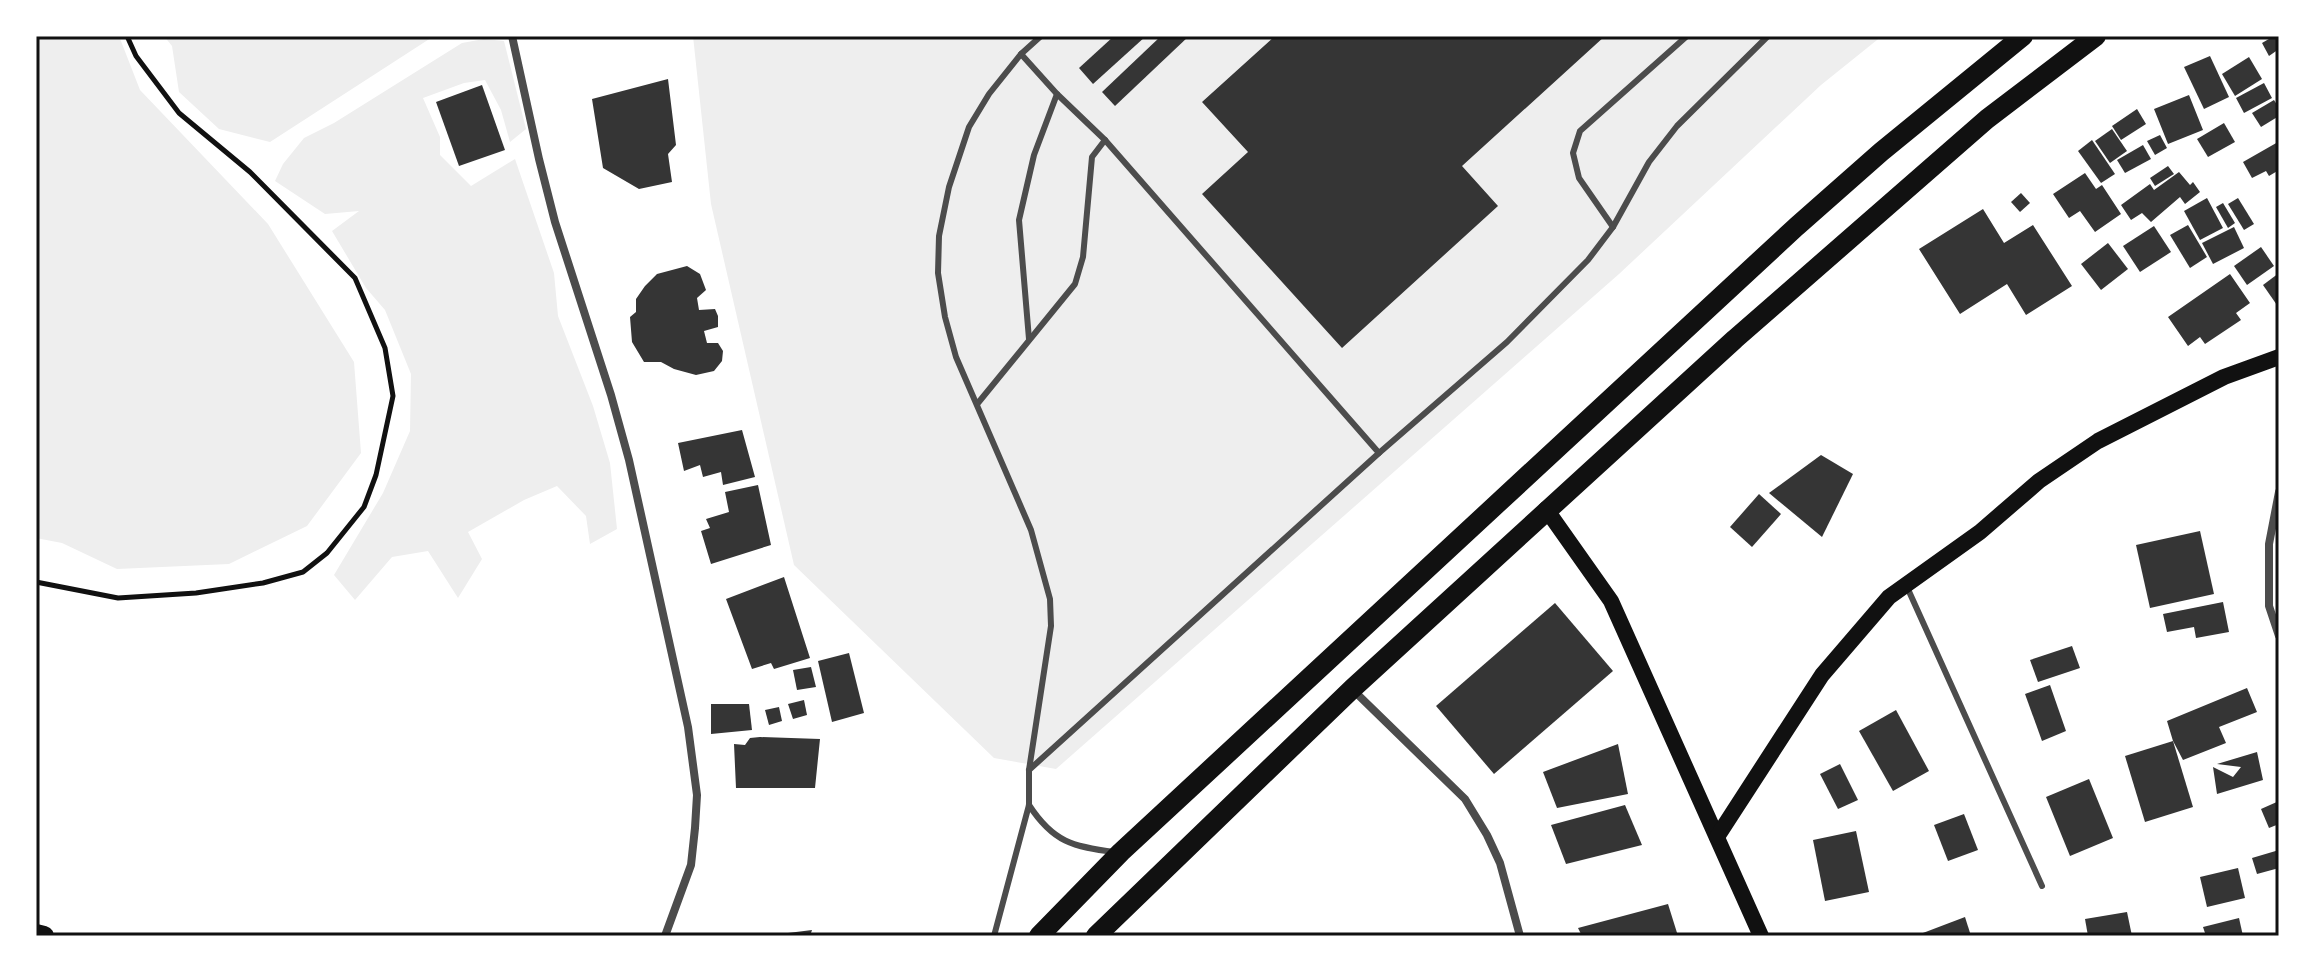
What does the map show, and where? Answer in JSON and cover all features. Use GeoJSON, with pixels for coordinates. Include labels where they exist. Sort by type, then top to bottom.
{"type":"FeatureCollection","features":[{"type":"Feature","properties":{"kind":"main road"},"geometry":{"type":"LineString","coordinates":[[1039,936],[1121,852],[1796,227],[1881,152],[2023,36]]}},
{"type":"Feature","properties":{"kind":"main road"},"geometry":{"type":"LineString","coordinates":[[1096,936],[1352,689],[1546,509],[1922,174],[1987,119],[2096,36]]}},
{"type":"Feature","properties":{"kind":"main road"},"geometry":{"type":"LineString","coordinates":[[1717,837],[1822,675],[1889,597],[1980,532],[2039,481],[2098,441],[2224,377],[2279,357]]}},
{"type":"Feature","properties":{"kind":"main road"},"geometry":{"type":"LineString","coordinates":[[1546,509],[1611,601],[1761,936]]}},
{"type":"Feature","properties":{"kind":"main road"},"geometry":{"type":"LineString","coordinates":[[36,934],[44,936]]}},
{"type":"Feature","properties":{"kind":"street"},"geometry":{"type":"LineString","coordinates":[[512,36],[555,222],[629,460],[688,727],[697,795],[691,865],[665,936]]}},
{"type":"Feature","properties":{"kind":"street"},"geometry":{"type":"LineString","coordinates":[[2279,492],[2269,544],[2269,606],[2279,636]]}},
{"type":"Feature","properties":{"kind":"street"},"geometry":{"type":"LineString","coordinates":[[1352,689],[1465,799],[1500,863],[1520,936]]}},
{"type":"Feature","properties":{"kind":"lane"},"geometry":{"type":"LineString","coordinates":[[994,936],[1029,805],[1029,770],[1051,626],[1050,599],[1031,530],[956,357],[938,273],[939,236],[949,187],[969,127],[989,94],[1021,54],[1041,36]]}},
{"type":"Feature","properties":{"kind":"lane"},"geometry":{"type":"LineString","coordinates":[[1613,227],[1579,178],[1573,153],[1580,131],[1687,36]]}},
{"type":"Feature","properties":{"kind":"lane"},"geometry":{"type":"LineString","coordinates":[[1029,770],[1379,453],[1507,342],[1588,260],[1613,227],[1649,162],[1677,126],[1768,36]]}},
{"type":"Feature","properties":{"kind":"lane"},"geometry":{"type":"LineString","coordinates":[[1021,54],[1105,140],[1379,453]]}},
{"type":"Feature","properties":{"kind":"lane"},"geometry":{"type":"LineString","coordinates":[[1029,339],[1019,220],[1034,155],[1057,94]]}},
{"type":"Feature","properties":{"kind":"lane"},"geometry":{"type":"LineString","coordinates":[[978,403],[1075,284],[1083,257],[1092,157],[1105,140]]}},
{"type":"Feature","properties":{"kind":"lane"},"geometry":{"type":"LineString","coordinates":[[1905,584],[2042,886]]}},
{"type":"Feature","properties":{"kind":"lane"},"geometry":{"type":"LineString","coordinates":[[1029,805],[1041,824],[1057,838],[1074,845],[1121,852]]}},
{"type":"Feature","properties":{"kind":"path"},"geometry":{"type":"LineString","coordinates":[[36,582],[118,598],[196,593],[263,583],[303,572],[327,553],[364,507],[376,475],[393,396],[385,348],[355,278],[250,172],[179,113],[136,56],[127,36]]}},
{"type":"Feature","properties":{"kind":"shaded area"},"geometry":{"type":"Polygon","coordinates":[[[36,36],[119,36],[140,90],[268,224],[354,362],[361,453],[307,526],[229,564],[117,569],[62,543],[36,538],[36,36]]]}},
{"type":"Feature","properties":{"kind":"shaded area"},"geometry":{"type":"Polygon","coordinates":[[[164,36],[434,36],[270,142],[219,129],[179,92],[172,46],[164,36]]]}},
{"type":"Feature","properties":{"kind":"shaded area"},"geometry":{"type":"Polygon","coordinates":[[[693,36],[1882,36],[1821,85],[1619,274],[1056,769],[994,758],[794,565],[711,204],[693,36]]]}},
{"type":"Feature","properties":{"kind":"shaded area"},"geometry":{"type":"Polygon","coordinates":[[[484,39],[504,41],[526,129],[510,142],[501,110],[485,80],[464,83],[423,98],[440,137],[440,155],[471,186],[515,159],[554,273],[558,316],[593,406],[610,463],[617,529],[590,544],[586,516],[557,486],[524,500],[468,532],[482,559],[458,598],[428,551],[392,557],[355,600],[334,575],[383,493],[410,431],[411,374],[385,310],[366,288],[332,231],[359,211],[325,214],[275,181],[283,164],[304,138],[334,123],[462,43],[484,39]]]}},
{"type":"Feature","properties":{"kind":"building"},"geometry":{"type":"Polygon","coordinates":[[[1114,36],[1146,36],[1093,84],[1079,68],[1114,36]]]}},
{"type":"Feature","properties":{"kind":"building"},"geometry":{"type":"Polygon","coordinates":[[[1161,36],[1189,36],[1115,106],[1102,92],[1161,36]]]}},
{"type":"Feature","properties":{"kind":"building"},"geometry":{"type":"Polygon","coordinates":[[[1275,36],[1605,36],[1462,166],[1498,206],[1342,348],[1202,194],[1248,152],[1202,102],[1275,36]]]}},
{"type":"Feature","properties":{"kind":"building"},"geometry":{"type":"Polygon","coordinates":[[[2279,36],[2279,49],[2269,56],[2262,43],[2279,36]]]}},
{"type":"Feature","properties":{"kind":"building"},"geometry":{"type":"Polygon","coordinates":[[[2210,56],[2229,97],[2204,109],[2184,67],[2210,56]]]}},
{"type":"Feature","properties":{"kind":"building"},"geometry":{"type":"Polygon","coordinates":[[[2249,57],[2262,79],[2235,96],[2222,74],[2249,57]]]}},
{"type":"Feature","properties":{"kind":"building"},"geometry":{"type":"Polygon","coordinates":[[[668,79],[676,145],[668,154],[672,182],[639,189],[603,168],[592,99],[668,79]]]}},
{"type":"Feature","properties":{"kind":"building"},"geometry":{"type":"Polygon","coordinates":[[[2264,83],[2272,98],[2244,113],[2236,98],[2264,83]]]}},
{"type":"Feature","properties":{"kind":"building"},"geometry":{"type":"Polygon","coordinates":[[[482,85],[505,150],[459,166],[436,102],[482,85]]]}},
{"type":"Feature","properties":{"kind":"building"},"geometry":{"type":"Polygon","coordinates":[[[2189,95],[2203,130],[2168,144],[2154,109],[2189,95]]]}},
{"type":"Feature","properties":{"kind":"building"},"geometry":{"type":"Polygon","coordinates":[[[2274,100],[2279,116],[2261,127],[2252,113],[2274,100]]]}},
{"type":"Feature","properties":{"kind":"building"},"geometry":{"type":"Polygon","coordinates":[[[2137,109],[2146,124],[2121,140],[2112,126],[2137,109]]]}},
{"type":"Feature","properties":{"kind":"building"},"geometry":{"type":"Polygon","coordinates":[[[2224,123],[2235,142],[2208,157],[2197,139],[2224,123]]]}},
{"type":"Feature","properties":{"kind":"building"},"geometry":{"type":"Polygon","coordinates":[[[2112,129],[2127,151],[2110,163],[2095,141],[2112,129]]]}},
{"type":"Feature","properties":{"kind":"building"},"geometry":{"type":"Polygon","coordinates":[[[2160,135],[2167,148],[2155,155],[2147,141],[2160,135]]]}},
{"type":"Feature","properties":{"kind":"building"},"geometry":{"type":"Polygon","coordinates":[[[2092,140],[2115,174],[2101,183],[2078,151],[2092,140]]]}},
{"type":"Feature","properties":{"kind":"building"},"geometry":{"type":"Polygon","coordinates":[[[2278,142],[2279,170],[2269,176],[2266,171],[2252,178],[2243,162],[2278,142]]]}},
{"type":"Feature","properties":{"kind":"building"},"geometry":{"type":"Polygon","coordinates":[[[2143,145],[2151,159],[2125,173],[2117,160],[2143,145]]]}},
{"type":"Feature","properties":{"kind":"building"},"geometry":{"type":"Polygon","coordinates":[[[2168,166],[2174,174],[2155,186],[2150,178],[2168,166]]]}},
{"type":"Feature","properties":{"kind":"building"},"geometry":{"type":"Polygon","coordinates":[[[2179,172],[2190,185],[2193,182],[2200,192],[2185,204],[2180,197],[2151,222],[2142,213],[2131,220],[2121,205],[2150,184],[2154,190],[2179,172]]]}},
{"type":"Feature","properties":{"kind":"building"},"geometry":{"type":"Polygon","coordinates":[[[2085,173],[2096,189],[2102,185],[2121,214],[2095,232],[2080,211],[2069,218],[2053,194],[2085,173]]]}},
{"type":"Feature","properties":{"kind":"building"},"geometry":{"type":"Polygon","coordinates":[[[2021,193],[2030,203],[2020,212],[2011,202],[2021,193]]]}},
{"type":"Feature","properties":{"kind":"building"},"geometry":{"type":"Polygon","coordinates":[[[2207,198],[2223,228],[2200,240],[2184,211],[2207,198]]]}},
{"type":"Feature","properties":{"kind":"building"},"geometry":{"type":"Polygon","coordinates":[[[2238,198],[2254,224],[2244,230],[2228,204],[2238,198]]]}},
{"type":"Feature","properties":{"kind":"building"},"geometry":{"type":"Polygon","coordinates":[[[2223,203],[2235,223],[2228,228],[2216,207],[2223,203]]]}},
{"type":"Feature","properties":{"kind":"building"},"geometry":{"type":"Polygon","coordinates":[[[1983,209],[2004,243],[2033,225],[2072,286],[2026,315],[2007,284],[1960,314],[1919,249],[1983,209]]]}},
{"type":"Feature","properties":{"kind":"building"},"geometry":{"type":"Polygon","coordinates":[[[2188,225],[2207,257],[2190,268],[2170,235],[2188,225]]]}},
{"type":"Feature","properties":{"kind":"building"},"geometry":{"type":"Polygon","coordinates":[[[2154,226],[2171,252],[2140,272],[2123,246],[2154,226]]]}},
{"type":"Feature","properties":{"kind":"building"},"geometry":{"type":"Polygon","coordinates":[[[2234,227],[2244,248],[2213,264],[2202,243],[2234,227]]]}},
{"type":"Feature","properties":{"kind":"building"},"geometry":{"type":"Polygon","coordinates":[[[2108,243],[2128,269],[2101,290],[2081,264],[2108,243]]]}},
{"type":"Feature","properties":{"kind":"building"},"geometry":{"type":"Polygon","coordinates":[[[2261,247],[2274,266],[2247,285],[2234,266],[2261,247]]]}},
{"type":"Feature","properties":{"kind":"building"},"geometry":{"type":"Polygon","coordinates":[[[687,266],[700,274],[706,290],[697,298],[699,310],[715,309],[718,316],[718,327],[704,331],[707,343],[718,343],[723,351],[722,361],[714,371],[696,375],[661,362],[644,362],[632,342],[630,317],[636,312],[636,299],[645,286],[657,274],[687,266]]]}},
{"type":"Feature","properties":{"kind":"building"},"geometry":{"type":"Polygon","coordinates":[[[2279,273],[2279,308],[2263,285],[2279,273]]]}},
{"type":"Feature","properties":{"kind":"building"},"geometry":{"type":"Polygon","coordinates":[[[2230,274],[2250,303],[2236,313],[2241,320],[2205,344],[2200,337],[2188,346],[2168,317],[2230,274]]]}},
{"type":"Feature","properties":{"kind":"building"},"geometry":{"type":"Polygon","coordinates":[[[742,430],[755,477],[723,485],[721,472],[703,477],[700,465],[684,471],[678,443],[742,430]]]}},
{"type":"Feature","properties":{"kind":"building"},"geometry":{"type":"Polygon","coordinates":[[[1821,455],[1853,474],[1822,537],[1769,493],[1821,455]]]}},
{"type":"Feature","properties":{"kind":"building"},"geometry":{"type":"Polygon","coordinates":[[[758,485],[771,545],[711,564],[701,531],[710,528],[706,519],[729,512],[725,492],[758,485]]]}},
{"type":"Feature","properties":{"kind":"building"},"geometry":{"type":"Polygon","coordinates":[[[1759,494],[1781,514],[1752,547],[1730,527],[1759,494]]]}},
{"type":"Feature","properties":{"kind":"building"},"geometry":{"type":"Polygon","coordinates":[[[2200,531],[2214,594],[2150,608],[2136,545],[2200,531]]]}},
{"type":"Feature","properties":{"kind":"building"},"geometry":{"type":"Polygon","coordinates":[[[784,577],[810,658],[774,669],[771,663],[752,669],[726,599],[784,577]]]}},
{"type":"Feature","properties":{"kind":"building"},"geometry":{"type":"Polygon","coordinates":[[[2223,602],[2229,632],[2196,638],[2194,627],[2167,632],[2163,614],[2223,602]]]}},
{"type":"Feature","properties":{"kind":"building"},"geometry":{"type":"Polygon","coordinates":[[[1555,603],[1613,671],[1494,774],[1436,706],[1555,603]]]}},
{"type":"Feature","properties":{"kind":"building"},"geometry":{"type":"Polygon","coordinates":[[[2072,646],[2080,668],[2038,682],[2030,660],[2072,646]]]}},
{"type":"Feature","properties":{"kind":"building"},"geometry":{"type":"Polygon","coordinates":[[[849,653],[864,713],[832,722],[818,661],[849,653]]]}},
{"type":"Feature","properties":{"kind":"building"},"geometry":{"type":"Polygon","coordinates":[[[811,667],[816,687],[797,690],[793,670],[811,667]]]}},
{"type":"Feature","properties":{"kind":"building"},"geometry":{"type":"Polygon","coordinates":[[[2050,685],[2066,731],[2042,741],[2025,694],[2050,685]]]}},
{"type":"Feature","properties":{"kind":"building"},"geometry":{"type":"Polygon","coordinates":[[[2247,688],[2257,712],[2219,727],[2226,743],[2183,760],[2167,721],[2247,688]]]}},
{"type":"Feature","properties":{"kind":"building"},"geometry":{"type":"Polygon","coordinates":[[[804,700],[807,715],[793,719],[788,704],[804,700]]]}},
{"type":"Feature","properties":{"kind":"building"},"geometry":{"type":"Polygon","coordinates":[[[711,704],[749,704],[752,730],[711,734],[711,704]]]}},
{"type":"Feature","properties":{"kind":"building"},"geometry":{"type":"Polygon","coordinates":[[[779,707],[782,721],[769,725],[765,710],[779,707]]]}},
{"type":"Feature","properties":{"kind":"building"},"geometry":{"type":"Polygon","coordinates":[[[1896,710],[1929,771],[1893,791],[1859,731],[1896,710]]]}},
{"type":"Feature","properties":{"kind":"building"},"geometry":{"type":"Polygon","coordinates":[[[750,738],[820,739],[815,788],[736,788],[734,744],[745,745],[750,738]]]}},
{"type":"Feature","properties":{"kind":"building"},"geometry":{"type":"Polygon","coordinates":[[[2173,741],[2193,807],[2145,822],[2125,756],[2173,741]]]}},
{"type":"Feature","properties":{"kind":"building"},"geometry":{"type":"Polygon","coordinates":[[[1618,744],[1628,794],[1557,808],[1543,772],[1618,744]]]}},
{"type":"Feature","properties":{"kind":"building"},"geometry":{"type":"Polygon","coordinates":[[[2257,752],[2263,780],[2217,794],[2213,767],[2233,777],[2241,767],[2217,764],[2257,752]]]}},
{"type":"Feature","properties":{"kind":"building"},"geometry":{"type":"Polygon","coordinates":[[[1840,764],[1858,800],[1838,809],[1820,774],[1840,764]]]}},
{"type":"Feature","properties":{"kind":"building"},"geometry":{"type":"Polygon","coordinates":[[[2089,779],[2113,838],[2070,856],[2046,797],[2089,779]]]}},
{"type":"Feature","properties":{"kind":"building"},"geometry":{"type":"Polygon","coordinates":[[[2279,801],[2279,824],[2269,828],[2261,809],[2279,801]]]}},
{"type":"Feature","properties":{"kind":"building"},"geometry":{"type":"Polygon","coordinates":[[[1625,805],[1642,845],[1566,864],[1551,825],[1625,805]]]}},
{"type":"Feature","properties":{"kind":"building"},"geometry":{"type":"Polygon","coordinates":[[[1964,814],[1978,850],[1948,861],[1934,825],[1964,814]]]}},
{"type":"Feature","properties":{"kind":"building"},"geometry":{"type":"Polygon","coordinates":[[[1856,831],[1869,892],[1825,901],[1813,840],[1856,831]]]}},
{"type":"Feature","properties":{"kind":"building"},"geometry":{"type":"Polygon","coordinates":[[[2279,850],[2279,868],[2257,874],[2252,858],[2279,850]]]}},
{"type":"Feature","properties":{"kind":"building"},"geometry":{"type":"Polygon","coordinates":[[[2238,868],[2245,898],[2207,907],[2200,877],[2238,868]]]}},
{"type":"Feature","properties":{"kind":"building"},"geometry":{"type":"Polygon","coordinates":[[[1668,904],[1678,936],[1582,936],[1578,928],[1668,904]]]}},
{"type":"Feature","properties":{"kind":"building"},"geometry":{"type":"Polygon","coordinates":[[[2127,912],[2132,936],[2088,936],[2085,919],[2127,912]]]}},
{"type":"Feature","properties":{"kind":"building"},"geometry":{"type":"Polygon","coordinates":[[[1965,917],[1971,936],[1915,936],[1965,917]]]}},
{"type":"Feature","properties":{"kind":"building"},"geometry":{"type":"Polygon","coordinates":[[[2239,918],[2243,936],[2206,936],[2203,927],[2239,918]]]}},
{"type":"Feature","properties":{"kind":"building"},"geometry":{"type":"Polygon","coordinates":[[[812,930],[810,936],[780,936],[780,934],[812,930]]]}}]}
